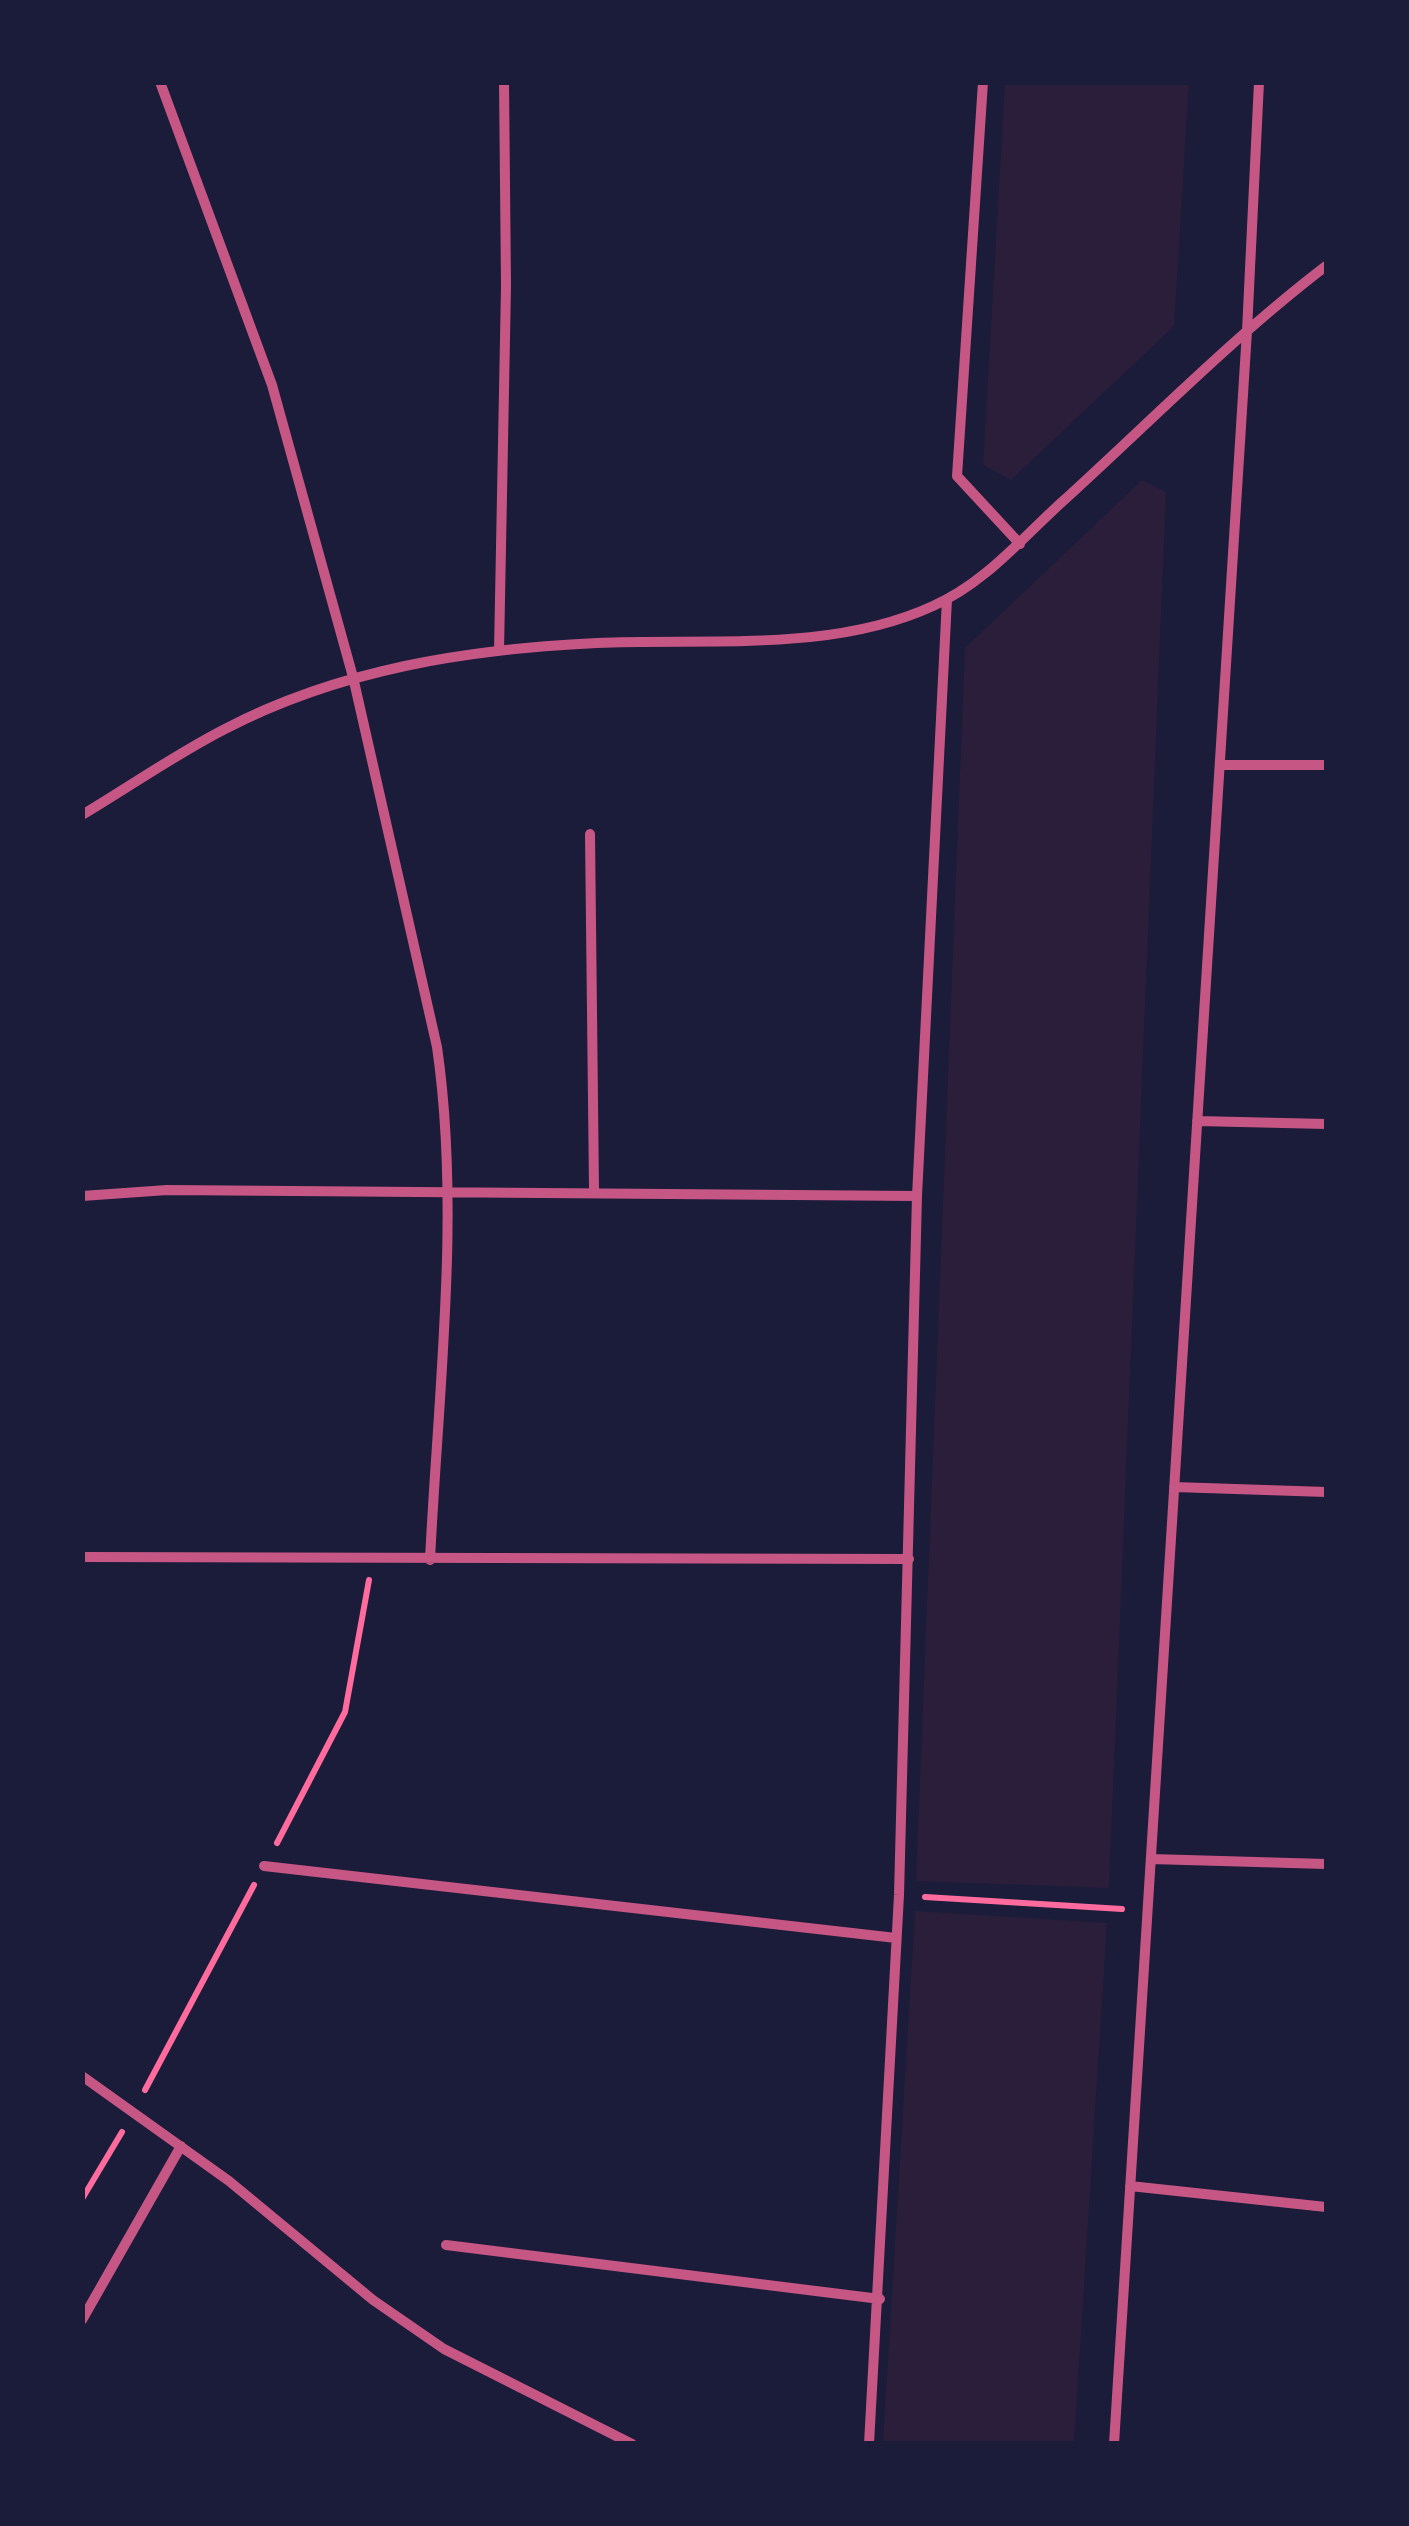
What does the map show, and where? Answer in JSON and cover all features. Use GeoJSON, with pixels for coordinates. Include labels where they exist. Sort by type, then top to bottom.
{"type":"FeatureCollection","features":[{"type":"Feature","properties":{"kind":"street"},"geometry":{"type":"LineString","coordinates":[[160,82],[272,385],[353,677],[437,1047],[446,1109],[448,1191],[430,1560]]}},
{"type":"Feature","properties":{"kind":"street"},"geometry":{"type":"LineString","coordinates":[[499,651],[506,286],[504,82]]}},
{"type":"Feature","properties":{"kind":"street"},"geometry":{"type":"LineString","coordinates":[[983,82],[957,476],[1020,544]]}},
{"type":"Feature","properties":{"kind":"street"},"geometry":{"type":"LineString","coordinates":[[1114,2444],[1247,331],[1258,82]]}},
{"type":"Feature","properties":{"kind":"street"},"geometry":{"type":"LineString","coordinates":[[82,815],[224,729],[353,677],[499,651],[824,633],[900,618],[948,599],[984,576],[1247,331],[1326,266]]}},
{"type":"Feature","properties":{"kind":"street"},"geometry":{"type":"LineString","coordinates":[[869,2444],[880,2299],[899,1895],[917,1196],[948,599]]}},
{"type":"Feature","properties":{"kind":"street"},"geometry":{"type":"LineString","coordinates":[[1220,765],[1326,764]]}},
{"type":"Feature","properties":{"kind":"street"},"geometry":{"type":"LineString","coordinates":[[590,834],[594,1190]]}},
{"type":"Feature","properties":{"kind":"street"},"geometry":{"type":"LineString","coordinates":[[1197,1121],[1326,1124]]}},
{"type":"Feature","properties":{"kind":"street"},"geometry":{"type":"LineString","coordinates":[[82,1196],[167,1190],[594,1190],[917,1196]]}},
{"type":"Feature","properties":{"kind":"street"},"geometry":{"type":"LineString","coordinates":[[1174,1487],[1326,1492]]}},
{"type":"Feature","properties":{"kind":"street"},"geometry":{"type":"LineString","coordinates":[[82,1558],[909,1559]]}},
{"type":"Feature","properties":{"kind":"street"},"geometry":{"type":"LineString","coordinates":[[1151,1859],[1326,1864]]}},
{"type":"Feature","properties":{"kind":"street"},"geometry":{"type":"LineString","coordinates":[[264,1866],[896,1938]]}},
{"type":"Feature","properties":{"kind":"street"},"geometry":{"type":"LineString","coordinates":[[82,2076],[182,2146],[374,2300],[444,2350],[632,2444]]}},
{"type":"Feature","properties":{"kind":"street"},"geometry":{"type":"LineString","coordinates":[[82,2320],[182,2146]]}},
{"type":"Feature","properties":{"kind":"street"},"geometry":{"type":"LineString","coordinates":[[1130,2186],[1326,2206]]}},
{"type":"Feature","properties":{"kind":"street"},"geometry":{"type":"LineString","coordinates":[[446,2245],[880,2299]]}},
{"type":"Feature","properties":{"kind":"path"},"geometry":{"type":"LineString","coordinates":[[899,1895],[1147,1910]]}},
{"type":"Feature","properties":{"kind":"shaded area"},"geometry":{"type":"Polygon","coordinates":[[[1005,83],[1189,83],[1174,326],[1011,480],[983,465],[1005,83]]]}},
{"type":"Feature","properties":{"kind":"shaded area"},"geometry":{"type":"Polygon","coordinates":[[[1142,480],[1166,492],[1109,1888],[916,1881],[965,648],[1142,480]]]}},
{"type":"Feature","properties":{"kind":"shaded area"},"geometry":{"type":"Polygon","coordinates":[[[915,1911],[1107,1923],[1074,2443],[883,2443],[915,1911]]]}}]}
